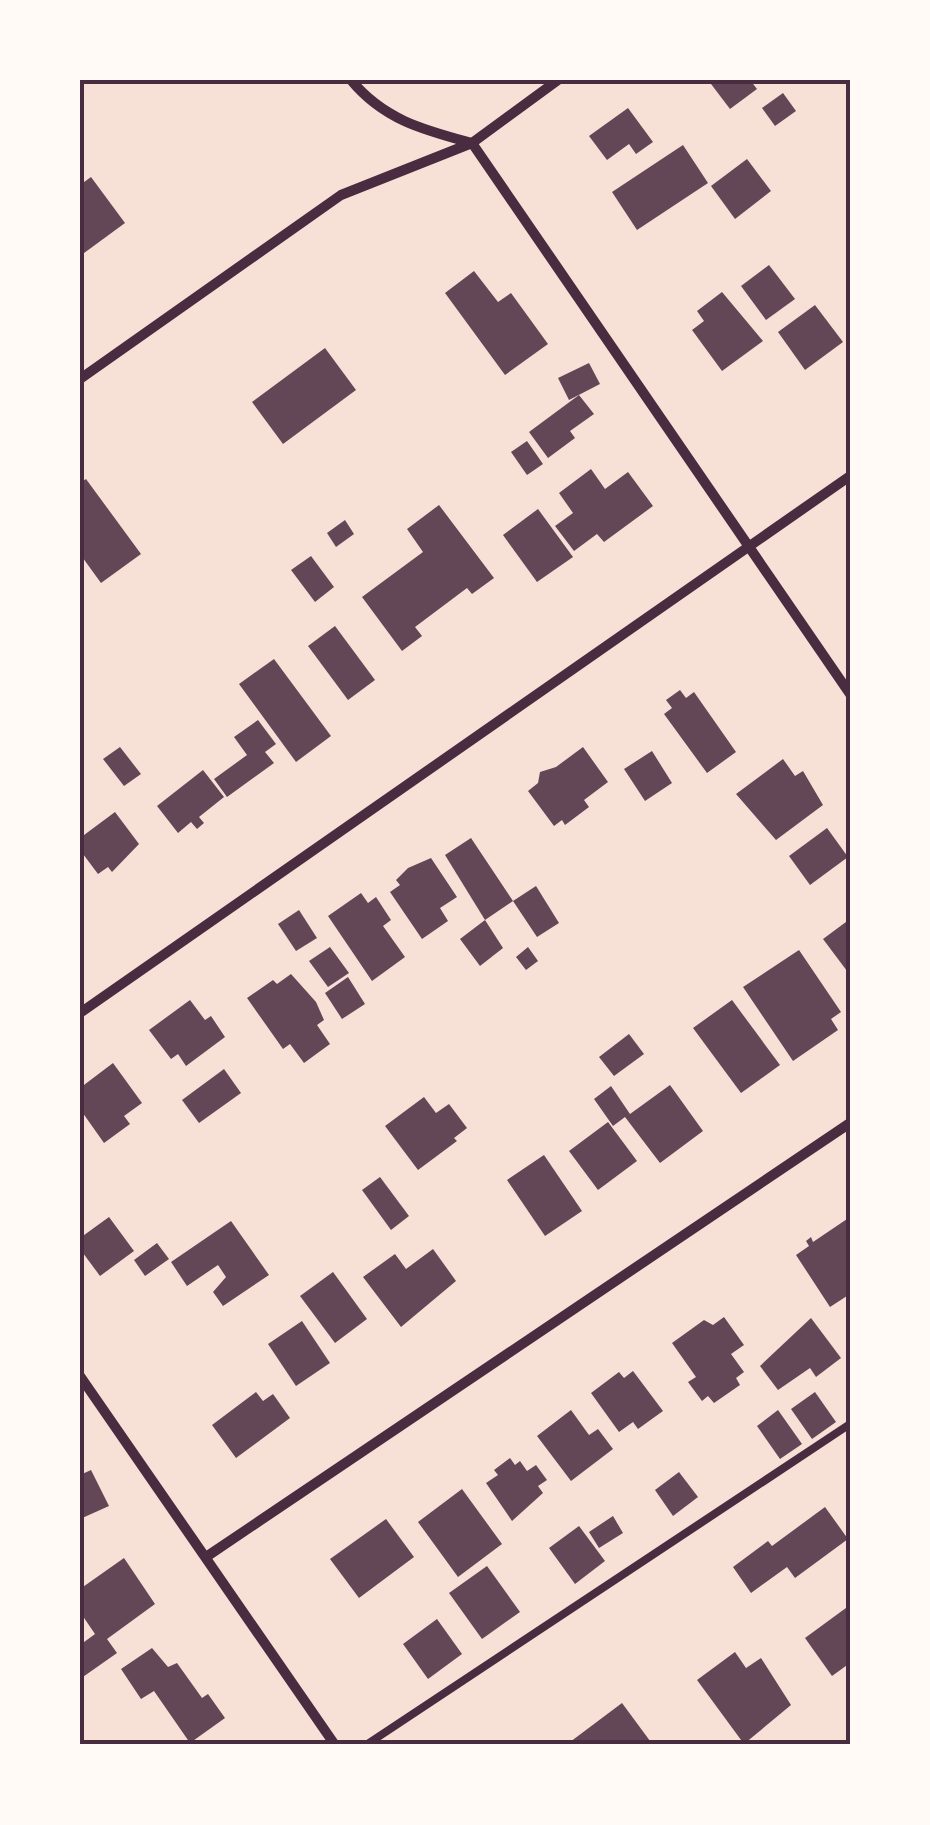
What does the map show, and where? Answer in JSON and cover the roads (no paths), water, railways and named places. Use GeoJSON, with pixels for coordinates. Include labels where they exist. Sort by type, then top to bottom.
{"type":"FeatureCollection","features":[{"type":"Feature","properties":{"kind":"street"},"geometry":{"type":"LineString","coordinates":[[350,80],[368,101],[406,126],[472,143],[850,694]]}},
{"type":"Feature","properties":{"kind":"street"},"geometry":{"type":"LineString","coordinates":[[80,379],[341,195],[472,143],[558,80]]}},
{"type":"Feature","properties":{"kind":"street"},"geometry":{"type":"LineString","coordinates":[[80,1013],[850,476]]}},
{"type":"Feature","properties":{"kind":"street"},"geometry":{"type":"LineString","coordinates":[[206,1557],[850,1123]]}},
{"type":"Feature","properties":{"kind":"street"},"geometry":{"type":"LineString","coordinates":[[80,1376],[335,1745]]}},
{"type":"Feature","properties":{"kind":"lane"},"geometry":{"type":"LineString","coordinates":[[366,1745],[850,1424]]}}]}
